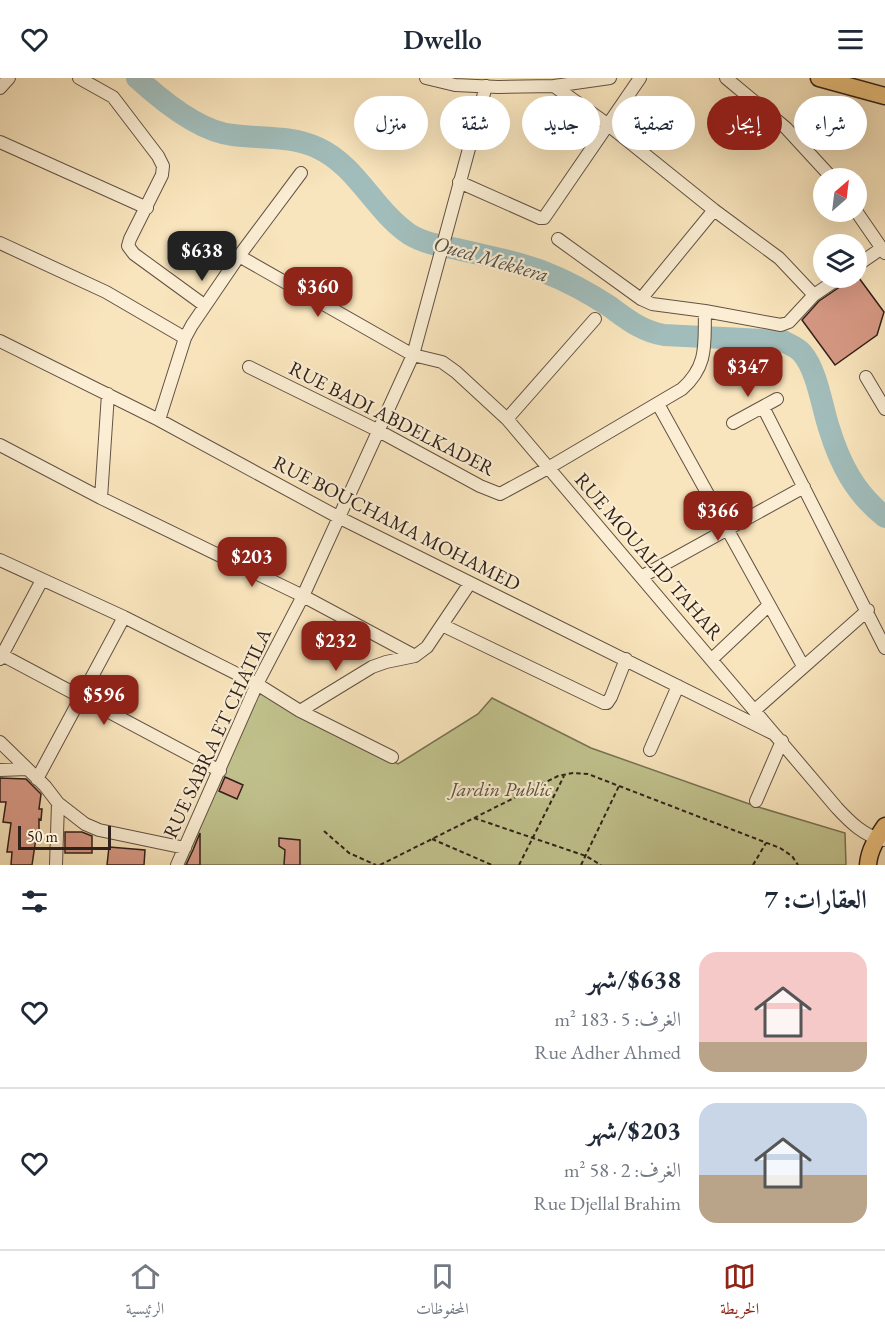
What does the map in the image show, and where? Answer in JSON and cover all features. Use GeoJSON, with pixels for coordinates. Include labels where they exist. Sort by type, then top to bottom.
{"type":"FeatureCollection","features":[{"type":"Feature","properties":{"kind":"main road"},"geometry":{"type":"LineString","coordinates":[[819,78],[885,96]]}},
{"type":"Feature","properties":{"kind":"main road"},"geometry":{"type":"LineString","coordinates":[[868,865],[868,858],[882,835]]}},
{"type":"Feature","properties":{"kind":"street"},"geometry":{"type":"LineString","coordinates":[[0,88],[9,78]]}},
{"type":"Feature","properties":{"kind":"street"},"geometry":{"type":"LineString","coordinates":[[79,78],[112,97],[158,156],[163,166],[162,175],[128,246],[134,254],[204,305]]}},
{"type":"Feature","properties":{"kind":"street"},"geometry":{"type":"LineString","coordinates":[[426,78],[455,85],[486,86],[554,86],[609,78]]}},
{"type":"Feature","properties":{"kind":"street"},"geometry":{"type":"LineString","coordinates":[[459,182],[544,218],[640,78]]}},
{"type":"Feature","properties":{"kind":"street"},"geometry":{"type":"LineString","coordinates":[[726,78],[786,128],[823,168]]}},
{"type":"Feature","properties":{"kind":"street","name":"RUE SABRA ET CHATILA"},"geometry":{"type":"LineString","coordinates":[[177,865],[257,684],[303,596],[412,355],[486,86]]}},
{"type":"Feature","properties":{"kind":"street"},"geometry":{"type":"LineString","coordinates":[[554,86],[607,124],[714,210],[779,258],[814,295]]}},
{"type":"Feature","properties":{"kind":"street"},"geometry":{"type":"LineString","coordinates":[[0,142],[147,208]]}},
{"type":"Feature","properties":{"kind":"street"},"geometry":{"type":"LineString","coordinates":[[159,420],[185,338],[204,305],[301,173]]}},
{"type":"Feature","properties":{"kind":"street"},"geometry":{"type":"LineString","coordinates":[[641,298],[714,210]]}},
{"type":"Feature","properties":{"kind":"street"},"geometry":{"type":"LineString","coordinates":[[863,222],[883,251],[867,260]]}},
{"type":"Feature","properties":{"kind":"street"},"geometry":{"type":"LineString","coordinates":[[558,239],[652,304],[705,316],[786,324],[814,295],[824,288]]}},
{"type":"Feature","properties":{"kind":"street"},"geometry":{"type":"LineString","coordinates":[[0,243],[106,292],[185,338]]}},
{"type":"Feature","properties":{"kind":"street","name":"RUE MOUALID TAHAR"},"geometry":{"type":"LineString","coordinates":[[239,256],[412,355],[441,362],[456,372],[507,419],[837,808],[851,823],[882,835]]}},
{"type":"Feature","properties":{"kind":"street"},"geometry":{"type":"LineString","coordinates":[[548,468],[687,385],[704,354],[705,316]]}},
{"type":"Feature","properties":{"kind":"street"},"geometry":{"type":"LineString","coordinates":[[507,419],[595,319]]}},
{"type":"Feature","properties":{"kind":"street","name":"RUE BOUCHAMA MOHAMED"},"geometry":{"type":"LineString","coordinates":[[0,341],[159,420],[338,517],[626,659],[780,739]]}},
{"type":"Feature","properties":{"kind":"street","name":"RUE BADI ABDELKADER"},"geometry":{"type":"LineString","coordinates":[[249,367],[377,430],[480,486],[500,494],[548,468]]}},
{"type":"Feature","properties":{"kind":"street"},"geometry":{"type":"LineString","coordinates":[[866,377],[885,409]]}},
{"type":"Feature","properties":{"kind":"street"},"geometry":{"type":"LineString","coordinates":[[101,498],[108,394]]}},
{"type":"Feature","properties":{"kind":"street"},"geometry":{"type":"LineString","coordinates":[[734,423],[777,399]]}},
{"type":"Feature","properties":{"kind":"street"},"geometry":{"type":"LineString","coordinates":[[658,404],[804,666]]}},
{"type":"Feature","properties":{"kind":"street"},"geometry":{"type":"LineString","coordinates":[[763,407],[884,645]]}},
{"type":"Feature","properties":{"kind":"street"},"geometry":{"type":"LineString","coordinates":[[0,445],[101,498],[303,596],[415,656]]}},
{"type":"Feature","properties":{"kind":"street"},"geometry":{"type":"LineString","coordinates":[[641,577],[804,487]]}},
{"type":"Feature","properties":{"kind":"street"},"geometry":{"type":"LineString","coordinates":[[0,560],[124,617],[257,684],[300,711],[392,756]]}},
{"type":"Feature","properties":{"kind":"street"},"geometry":{"type":"LineString","coordinates":[[42,580],[1,657],[219,771]]}},
{"type":"Feature","properties":{"kind":"street"},"geometry":{"type":"LineString","coordinates":[[300,711],[365,671],[386,662],[415,656],[427,647],[470,583]]}},
{"type":"Feature","properties":{"kind":"street"},"geometry":{"type":"LineString","coordinates":[[712,659],[769,605]]}},
{"type":"Feature","properties":{"kind":"street"},"geometry":{"type":"LineString","coordinates":[[755,710],[868,610]]}},
{"type":"Feature","properties":{"kind":"street"},"geometry":{"type":"LineString","coordinates":[[38,779],[124,617]]}},
{"type":"Feature","properties":{"kind":"street"},"geometry":{"type":"LineString","coordinates":[[442,625],[604,703],[607,703],[611,697],[626,659]]}},
{"type":"Feature","properties":{"kind":"street"},"geometry":{"type":"LineString","coordinates":[[650,750],[678,686]]}},
{"type":"Feature","properties":{"kind":"street"},"geometry":{"type":"LineString","coordinates":[[756,801],[780,739]]}},
{"type":"Feature","properties":{"kind":"street"},"geometry":{"type":"LineString","coordinates":[[0,742],[38,779],[58,803],[85,824],[99,830],[185,848]]}},
{"type":"Feature","properties":{"kind":"street"},"geometry":{"type":"LineString","coordinates":[[0,770],[27,769]]}},
{"type":"Feature","properties":{"kind":"street"},"geometry":{"type":"LineString","coordinates":[[56,865],[58,803]]}},
{"type":"Feature","properties":{"kind":"path"},"geometry":{"type":"LineString","coordinates":[[380,865],[558,776],[573,772],[588,774],[780,848],[792,856],[798,865]]}},
{"type":"Feature","properties":{"kind":"path"},"geometry":{"type":"LineString","coordinates":[[519,865],[564,775]]}},
{"type":"Feature","properties":{"kind":"path"},"geometry":{"type":"LineString","coordinates":[[581,865],[619,786]]}},
{"type":"Feature","properties":{"kind":"path"},"geometry":{"type":"LineString","coordinates":[[474,818],[586,856],[601,865]]}},
{"type":"Feature","properties":{"kind":"path"},"geometry":{"type":"LineString","coordinates":[[324,831],[349,852],[376,865]]}},
{"type":"Feature","properties":{"kind":"path"},"geometry":{"type":"LineString","coordinates":[[432,839],[492,865]]}},
{"type":"Feature","properties":{"kind":"path"},"geometry":{"type":"LineString","coordinates":[[753,865],[766,843]]}},
{"type":"Feature","properties":{"kind":"green space","name":"Jardin Public"},"geometry":{"type":"Polygon","coordinates":[[[262,694],[398,764],[478,714],[492,698],[591,748],[755,806],[845,833],[846,865],[175,865],[255,696],[262,694]]]}},
{"type":"Feature","properties":{"kind":"building"},"geometry":{"type":"Polygon","coordinates":[[[838,288],[866,288],[884,312],[877,335],[835,365],[802,320],[819,301],[838,288]]]}},
{"type":"Feature","properties":{"kind":"building"},"geometry":{"type":"Polygon","coordinates":[[[225,777],[243,785],[237,799],[219,791],[225,777]]]}},
{"type":"Feature","properties":{"kind":"building"},"geometry":{"type":"Polygon","coordinates":[[[0,778],[26,779],[41,794],[39,809],[42,809],[41,820],[39,819],[39,831],[37,831],[32,865],[11,865],[12,852],[7,852],[11,823],[3,822],[6,802],[0,802],[0,778]]]}},
{"type":"Feature","properties":{"kind":"building"},"geometry":{"type":"Polygon","coordinates":[[[65,832],[82,832],[92,836],[92,853],[65,853],[65,832]]]}},
{"type":"Feature","properties":{"kind":"building"},"geometry":{"type":"Polygon","coordinates":[[[200,833],[200,865],[186,865],[193,850],[200,833]]]}},
{"type":"Feature","properties":{"kind":"building"},"geometry":{"type":"Polygon","coordinates":[[[279,838],[300,840],[300,865],[284,865],[285,850],[279,846],[279,838]]]}},
{"type":"Feature","properties":{"kind":"building"},"geometry":{"type":"Polygon","coordinates":[[[109,847],[145,850],[144,865],[107,865],[109,847]]]}},
{"type":"Feature","properties":{"kind":"waterway","name":"Oued Mekkera"},"geometry":{"type":"LineString","coordinates":[[137,78],[169,105],[207,128],[233,135],[297,141],[318,148],[332,156],[355,177],[397,224],[420,240],[544,272],[586,292],[648,331],[664,335],[783,341],[796,348],[812,369],[833,441],[844,466],[865,498],[885,517]]}}]}
